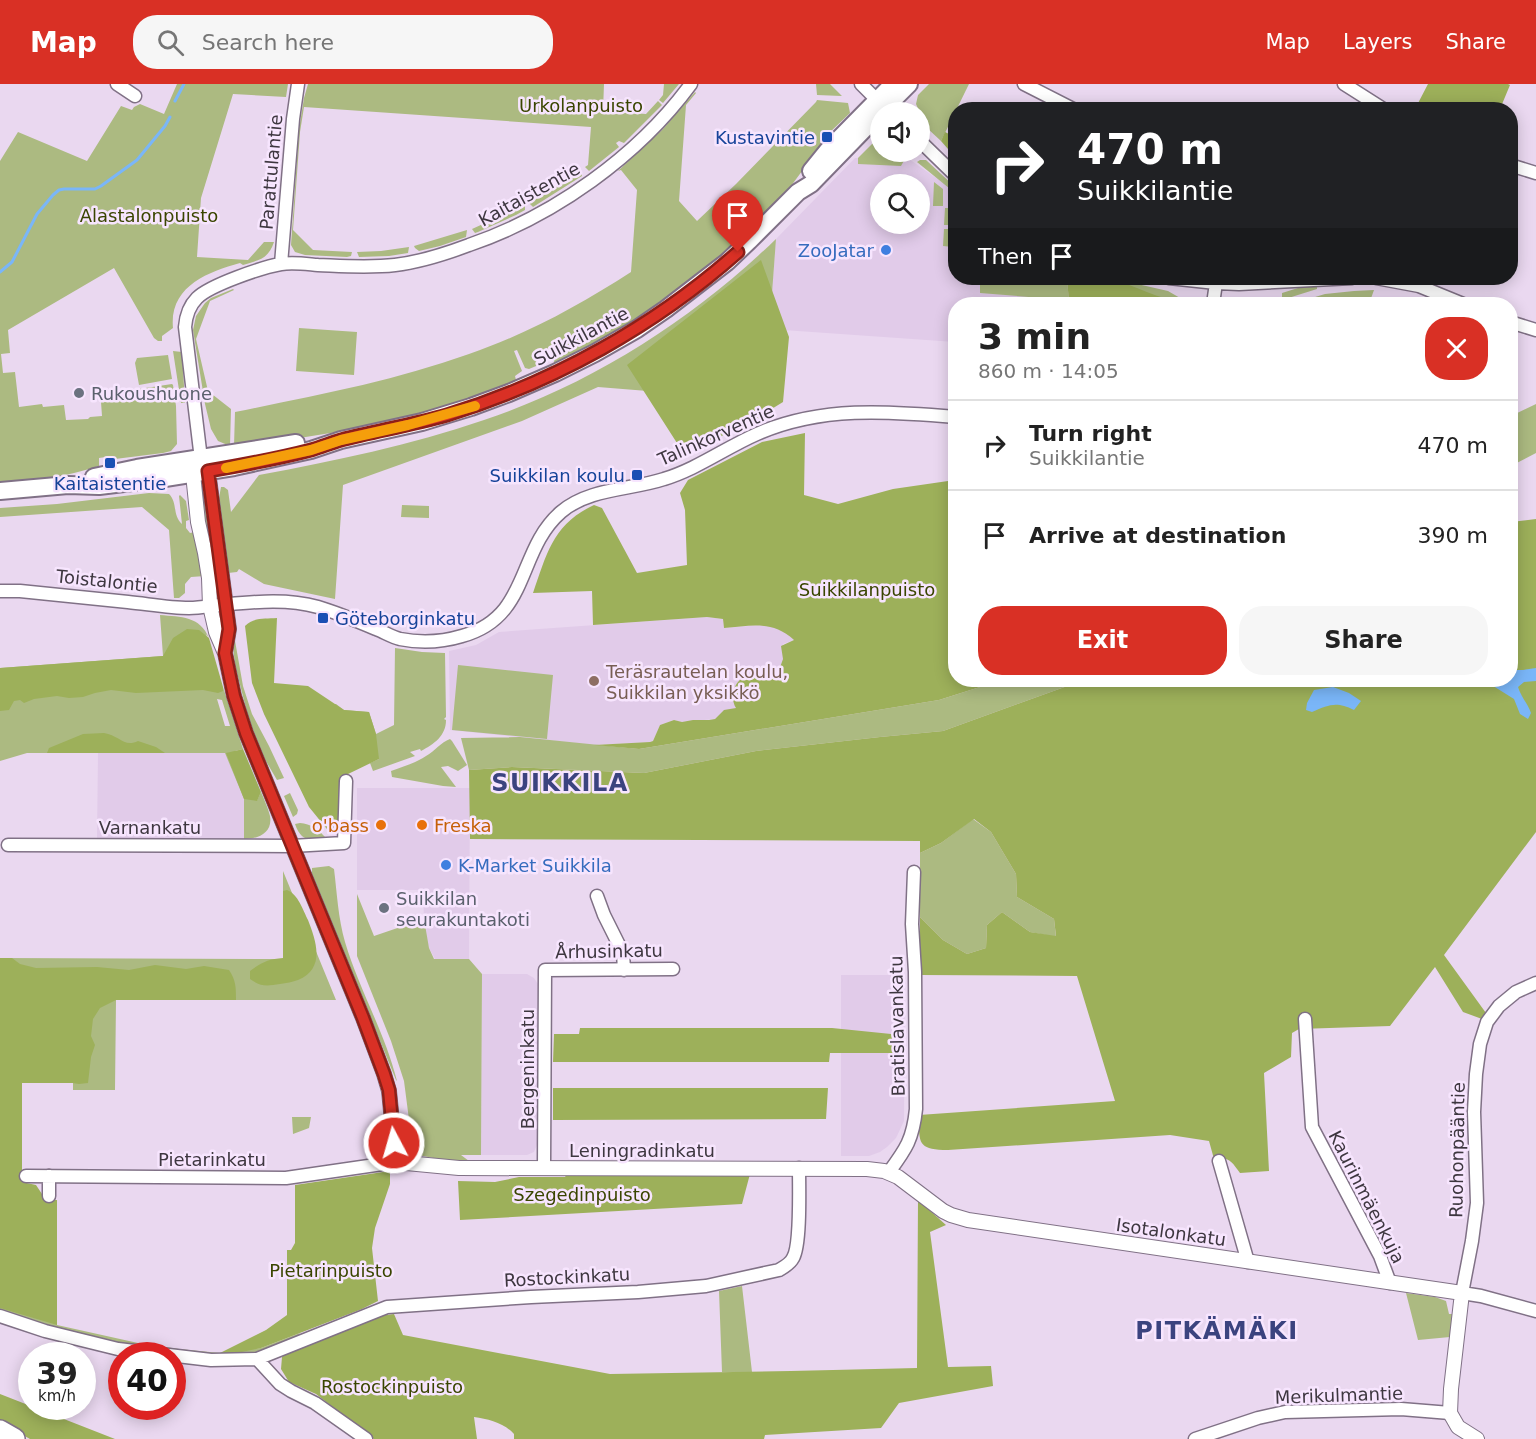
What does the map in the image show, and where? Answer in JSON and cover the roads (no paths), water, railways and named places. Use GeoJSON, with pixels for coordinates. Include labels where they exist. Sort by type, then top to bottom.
{"type":"FeatureCollection","features":[{"type":"Feature","properties":{"kind":"highway"},"geometry":{"type":"LineString","coordinates":[[0,1431],[14,1439]]}},
{"type":"Feature","properties":{"kind":"main road","name":"Suikkilantie"},"geometry":{"type":"LineString","coordinates":[[886,102],[892,84]]}},
{"type":"Feature","properties":{"kind":"main road","name":"Suikkilantie"},"geometry":{"type":"LineString","coordinates":[[890,102],[909,84]]}},
{"type":"Feature","properties":{"kind":"main road","name":"Suikkilantie"},"geometry":{"type":"LineString","coordinates":[[0,491],[68,485],[98,476],[201,468],[274,458],[471,407],[536,382],[637,329],[707,279],[798,192],[802,181],[828,150],[870,119]]}},
{"type":"Feature","properties":{"kind":"street"},"geometry":{"type":"LineString","coordinates":[[117,84],[135,96]]}},
{"type":"Feature","properties":{"kind":"street","name":"Parattulantie"},"geometry":{"type":"LineString","coordinates":[[281,264],[298,84]]}},
{"type":"Feature","properties":{"kind":"street","name":"Kaitaistentie"},"geometry":{"type":"LineString","coordinates":[[201,468],[185,327],[189,310],[199,296],[212,288],[255,271],[281,264],[366,267],[395,265],[428,259],[500,233],[561,202],[605,171],[641,139],[681,98],[691,84]]}},
{"type":"Feature","properties":{"kind":"street"},"geometry":{"type":"LineString","coordinates":[[861,84],[877,102]]}},
{"type":"Feature","properties":{"kind":"street"},"geometry":{"type":"LineString","coordinates":[[1024,84],[1059,102]]}},
{"type":"Feature","properties":{"kind":"street"},"geometry":{"type":"LineString","coordinates":[[1344,84],[1372,102]]}},
{"type":"Feature","properties":{"kind":"street"},"geometry":{"type":"LineString","coordinates":[[930,151],[948,168]]}},
{"type":"Feature","properties":{"kind":"street"},"geometry":{"type":"LineString","coordinates":[[1518,167],[1536,173]]}},
{"type":"Feature","properties":{"kind":"street"},"geometry":{"type":"LineString","coordinates":[[1414,285],[1446,297]]}},
{"type":"Feature","properties":{"kind":"street"},"geometry":{"type":"LineString","coordinates":[[1518,324],[1536,330]]}},
{"type":"Feature","properties":{"kind":"street","name":"Talinkorventie"},"geometry":{"type":"LineString","coordinates":[[210,606],[263,601],[300,603],[318,607],[397,638],[426,641],[460,637],[485,627],[504,611],[514,597],[543,534],[562,511],[580,500],[670,477],[756,434],[795,420],[813,416],[861,412],[948,416]]}},
{"type":"Feature","properties":{"kind":"street"},"geometry":{"type":"LineString","coordinates":[[201,468],[226,605],[229,629],[225,653]]}},
{"type":"Feature","properties":{"kind":"street"},"geometry":{"type":"LineString","coordinates":[[201,468],[198,522],[205,553],[210,606],[216,632],[225,653],[231,684],[243,724],[384,1074],[389,1090],[396,1162]]}},
{"type":"Feature","properties":{"kind":"street","name":"Toistalontie"},"geometry":{"type":"LineString","coordinates":[[0,591],[190,608],[210,606]]}},
{"type":"Feature","properties":{"kind":"street","name":"Varnankatu"},"geometry":{"type":"LineString","coordinates":[[8,845],[292,846],[344,843],[346,781]]}},
{"type":"Feature","properties":{"kind":"street","name":"Bratislavankatu"},"geometry":{"type":"LineString","coordinates":[[889,1173],[913,1132],[916,1109],[915,972],[912,924],[914,872]]}},
{"type":"Feature","properties":{"kind":"street"},"geometry":{"type":"LineString","coordinates":[[597,896],[621,950],[624,970]]}},
{"type":"Feature","properties":{"kind":"street","name":"Århusinkatu"},"geometry":{"type":"LineString","coordinates":[[545,970],[673,969]]}},
{"type":"Feature","properties":{"kind":"street","name":"Bergeninkatu"},"geometry":{"type":"LineString","coordinates":[[544,1168],[545,970]]}},
{"type":"Feature","properties":{"kind":"street","name":"Ruohonpääntie"},"geometry":{"type":"LineString","coordinates":[[1450,1413],[1462,1293],[1477,1203],[1474,1112],[1480,1044],[1487,1022],[1498,1006],[1516,992],[1536,983]]}},
{"type":"Feature","properties":{"kind":"street","name":"Kaurinmäenkuja"},"geometry":{"type":"LineString","coordinates":[[1305,1019],[1312,1127],[1380,1256],[1390,1283]]}},
{"type":"Feature","properties":{"kind":"street"},"geometry":{"type":"LineString","coordinates":[[1219,1161],[1248,1262]]}},
{"type":"Feature","properties":{"kind":"street","name":"Leningradinkatu"},"geometry":{"type":"LineString","coordinates":[[396,1162],[459,1168],[867,1168],[889,1173]]}},
{"type":"Feature","properties":{"kind":"street","name":"Pietarinkatu"},"geometry":{"type":"LineString","coordinates":[[26,1176],[286,1178],[396,1162]]}},
{"type":"Feature","properties":{"kind":"street","name":"Rostockinkatu"},"geometry":{"type":"LineString","coordinates":[[257,1359],[387,1307],[706,1286],[779,1270],[789,1263],[796,1250],[799,1168]]}},
{"type":"Feature","properties":{"kind":"street","name":"Isotalonkatu"},"geometry":{"type":"LineString","coordinates":[[889,1173],[903,1179],[942,1211],[962,1219],[1462,1293]]}},
{"type":"Feature","properties":{"kind":"street"},"geometry":{"type":"LineString","coordinates":[[49,1176],[49,1196]]}},
{"type":"Feature","properties":{"kind":"street"},"geometry":{"type":"LineString","coordinates":[[1462,1293],[1536,1311]]}},
{"type":"Feature","properties":{"kind":"street"},"geometry":{"type":"LineString","coordinates":[[0,1316],[45,1331],[118,1349],[211,1360],[257,1359],[280,1384],[315,1402],[366,1439]]}},
{"type":"Feature","properties":{"kind":"street","name":"Merikulmantie"},"geometry":{"type":"LineString","coordinates":[[1195,1439],[1258,1418],[1285,1412],[1401,1409],[1450,1413]]}},
{"type":"Feature","properties":{"kind":"street"},"geometry":{"type":"LineString","coordinates":[[1450,1413],[1458,1427],[1477,1439]]}},
{"type":"Feature","properties":{"kind":"water"},"geometry":{"type":"Polygon","coordinates":[[[1536,668],[1536,681],[1524,682],[1518,687],[1518,670],[1536,668]]]}},
{"type":"Feature","properties":{"kind":"water"},"geometry":{"type":"Polygon","coordinates":[[[1333,687],[1361,701],[1354,710],[1337,705],[1312,712],[1306,710],[1314,690],[1333,687]]]}},
{"type":"Feature","properties":{"kind":"water"},"geometry":{"type":"Polygon","coordinates":[[[1495,687],[1518,687],[1531,713],[1528,719],[1520,714],[1514,699],[1495,687]]]}},
{"type":"Feature","properties":{"kind":"waterway"},"geometry":{"type":"LineString","coordinates":[[175,101],[184,84]]}},
{"type":"Feature","properties":{"kind":"waterway"},"geometry":{"type":"LineString","coordinates":[[0,272],[12,262],[37,214],[53,195],[64,189],[95,189],[101,186],[137,160],[170,117]]}},
{"type":"Feature","properties":{"kind":"place","name":"Kustavintie"},"geometry":{"type":"Point","coordinates":[827,137]}},
{"type":"Feature","properties":{"kind":"place","name":"ZooJatar"},"geometry":{"type":"Point","coordinates":[886,250]}},
{"type":"Feature","properties":{"kind":"place","name":"Rukoushuone"},"geometry":{"type":"Point","coordinates":[79,393]}},
{"type":"Feature","properties":{"kind":"place","name":"Kaitaistentie"},"geometry":{"type":"Point","coordinates":[110,463]}},
{"type":"Feature","properties":{"kind":"place","name":"Suikkilan koulu"},"geometry":{"type":"Point","coordinates":[637,475]}},
{"type":"Feature","properties":{"kind":"place","name":"Göteborginkatu"},"geometry":{"type":"Point","coordinates":[323,618]}},
{"type":"Feature","properties":{"kind":"place","name":"Teräsrautelan koulu, Suikkilan yksikkö"},"geometry":{"type":"Point","coordinates":[594,681]}},
{"type":"Feature","properties":{"kind":"place","name":"o'bass"},"geometry":{"type":"Point","coordinates":[381,825]}},
{"type":"Feature","properties":{"kind":"place","name":"Freska"},"geometry":{"type":"Point","coordinates":[422,825]}},
{"type":"Feature","properties":{"kind":"place","name":"K-Market Suikkila"},"geometry":{"type":"Point","coordinates":[446,865]}},
{"type":"Feature","properties":{"kind":"place","name":"Suikkilan seurakuntakoti"},"geometry":{"type":"Point","coordinates":[384,908]}},
{"type":"Feature","properties":{"kind":"district","name":"SUIKKILA"},"geometry":{"type":"Point","coordinates":[560,783]}},
{"type":"Feature","properties":{"kind":"district","name":"PITKÄMÄKI"},"geometry":{"type":"Point","coordinates":[1217,1331]}},
{"type":"Feature","properties":{"kind":"park label","name":"Urkolanpuisto"},"geometry":{"type":"Point","coordinates":[581,105]}},
{"type":"Feature","properties":{"kind":"park label","name":"Alastalonpuisto"},"geometry":{"type":"Point","coordinates":[149,215]}},
{"type":"Feature","properties":{"kind":"park label","name":"Suikkilanpuisto"},"geometry":{"type":"Point","coordinates":[867,589]}},
{"type":"Feature","properties":{"kind":"park label","name":"Szegedinpuisto"},"geometry":{"type":"Point","coordinates":[582,1194]}},
{"type":"Feature","properties":{"kind":"park label","name":"Pietarinpuisto"},"geometry":{"type":"Point","coordinates":[331,1270]}},
{"type":"Feature","properties":{"kind":"park label","name":"Rostockinpuisto"},"geometry":{"type":"Point","coordinates":[392,1386]}}]}
